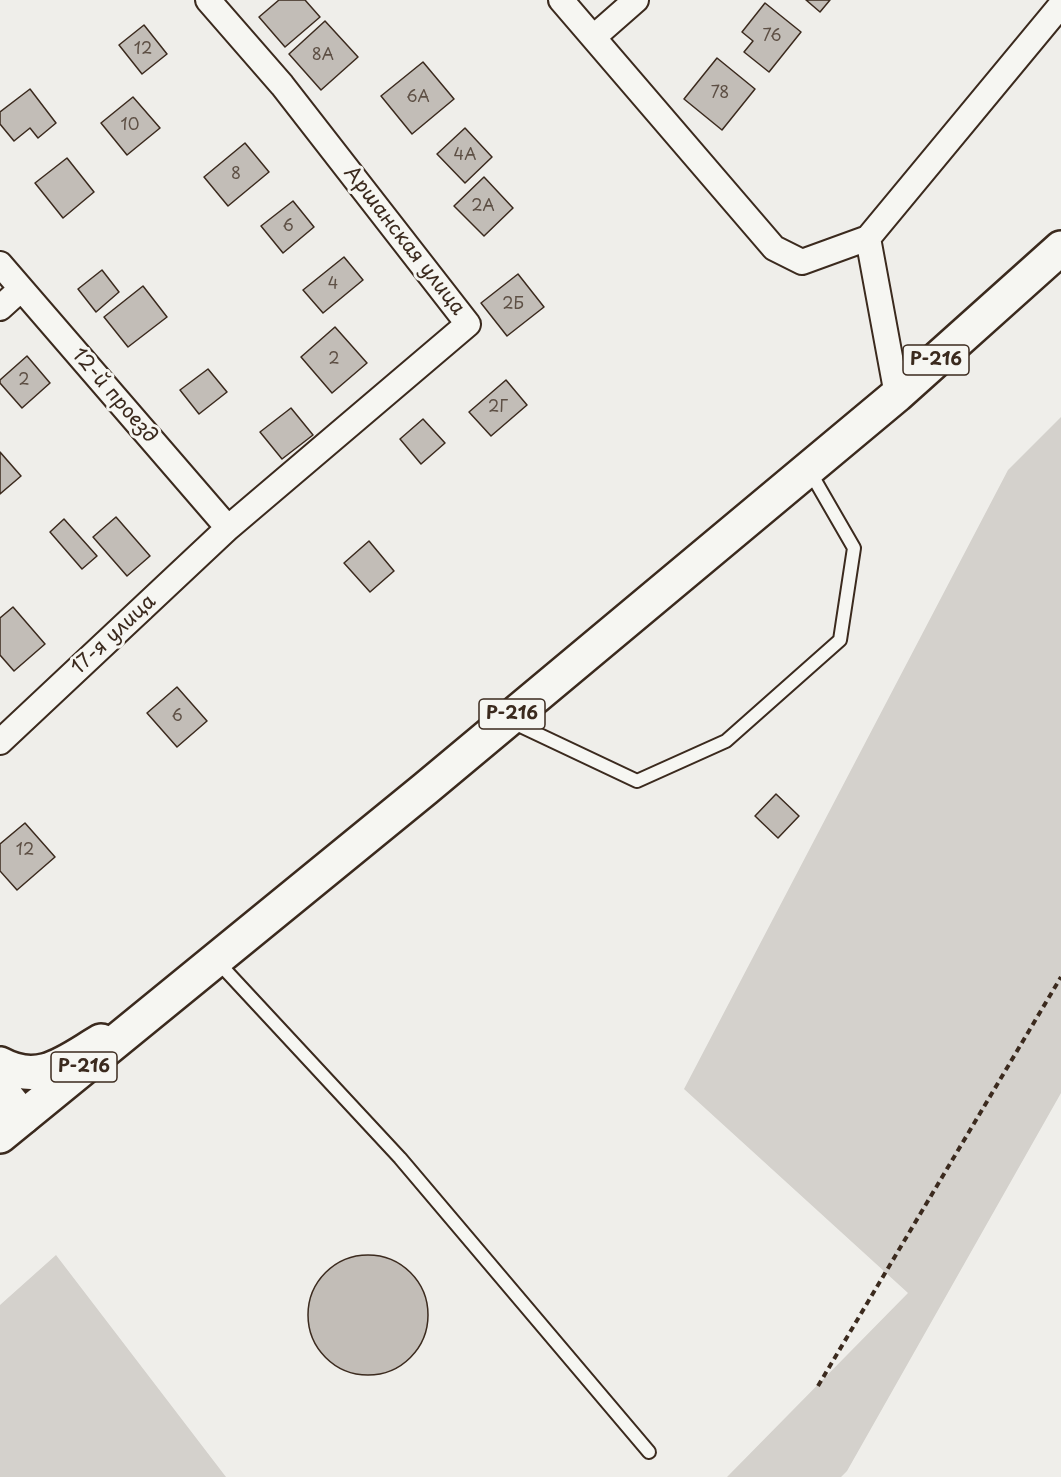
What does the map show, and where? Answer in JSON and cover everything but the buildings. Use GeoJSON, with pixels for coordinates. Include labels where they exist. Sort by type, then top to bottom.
{"type":"FeatureCollection","features":[{"type":"Feature","properties":{"kind":"main road","name":"Р-216"},"geometry":{"type":"LineString","coordinates":[[11,1126],[169,999],[897,395],[1061,248]]}},
{"type":"Feature","properties":{"kind":"main road"},"geometry":{"type":"LineString","coordinates":[[0,1064],[22,1073],[36,1074],[55,1068],[169,999]]}},
{"type":"Feature","properties":{"kind":"main road"},"geometry":{"type":"LineString","coordinates":[[0,1089],[11,1126]]}},
{"type":"Feature","properties":{"kind":"street","name":"Аршанская улица"},"geometry":{"type":"LineString","coordinates":[[208,0],[282,85],[468,324],[228,528]]}},
{"type":"Feature","properties":{"kind":"street"},"geometry":{"type":"LineString","coordinates":[[561,0],[774,248],[801,262],[868,238],[1061,5]]}},
{"type":"Feature","properties":{"kind":"street"},"geometry":{"type":"LineString","coordinates":[[594,36],[636,0]]}},
{"type":"Feature","properties":{"kind":"street"},"geometry":{"type":"LineString","coordinates":[[868,238],[897,395]]}},
{"type":"Feature","properties":{"kind":"street","name":"12-й проезд"},"geometry":{"type":"LineString","coordinates":[[0,264],[228,528]]}},
{"type":"Feature","properties":{"kind":"street"},"geometry":{"type":"LineString","coordinates":[[0,308],[21,289]]}},
{"type":"Feature","properties":{"kind":"street","name":"17-я улица"},"geometry":{"type":"LineString","coordinates":[[0,741],[228,528]]}},
{"type":"Feature","properties":{"kind":"lane"},"geometry":{"type":"LineString","coordinates":[[506,720],[637,781],[726,741],[840,640],[854,548],[808,469]]}},
{"type":"Feature","properties":{"kind":"lane"},"geometry":{"type":"LineString","coordinates":[[216,960],[400,1158],[649,1452]]}},
{"type":"Feature","properties":{"kind":"path"},"geometry":{"type":"LineString","coordinates":[[818,1386],[1061,977]]}},
{"type":"Feature","properties":{"kind":"shaded area"},"geometry":{"type":"Polygon","coordinates":[[[1061,417],[1061,1093],[847,1471],[841,1477],[727,1477],[908,1293],[684,1089],[1008,470],[1061,417]]]}},
{"type":"Feature","properties":{"kind":"shaded area"},"geometry":{"type":"Polygon","coordinates":[[[56,1255],[226,1477],[0,1477],[0,1305],[56,1255]]]}}]}
